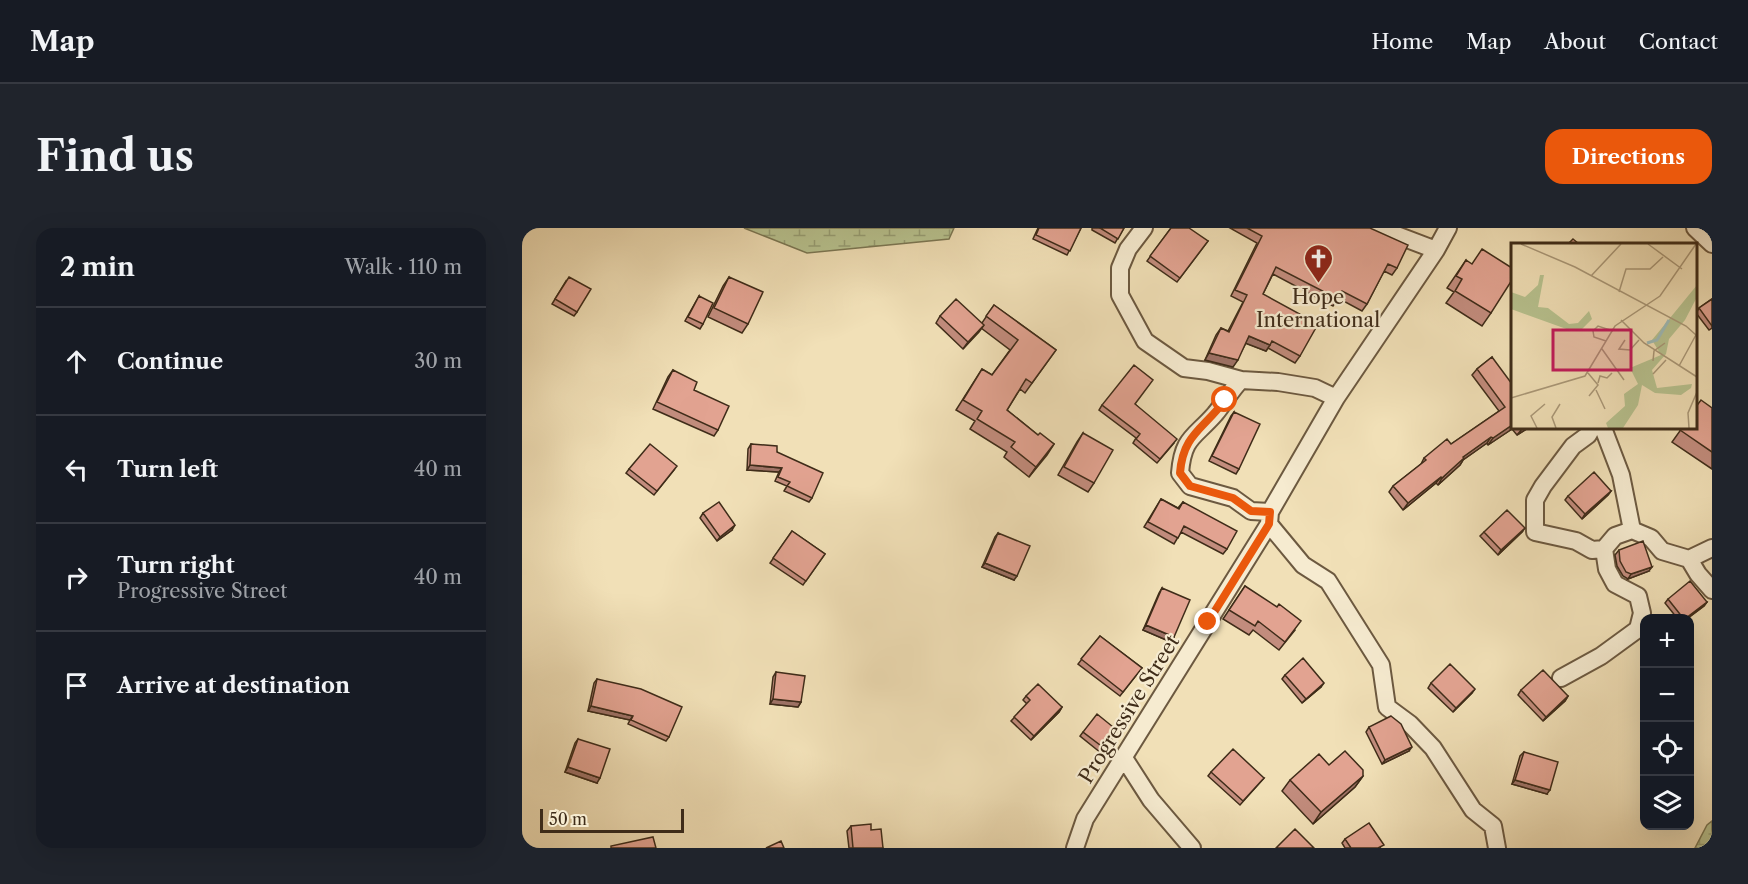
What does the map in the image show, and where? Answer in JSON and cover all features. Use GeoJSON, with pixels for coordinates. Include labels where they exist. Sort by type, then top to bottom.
{"type":"FeatureCollection","features":[{"type":"Feature","properties":{"kind":"street"},"geometry":{"type":"LineString","coordinates":[[1144,228],[1128,249],[1120,268],[1120,295],[1145,340],[1184,369],[1208,371],[1241,380],[1278,382],[1314,388],[1336,398]]}},
{"type":"Feature","properties":{"kind":"street"},"geometry":{"type":"LineString","coordinates":[[1378,228],[1436,250]]}},
{"type":"Feature","properties":{"kind":"street","name":"Progressive Street"},"geometry":{"type":"LineString","coordinates":[[1075,848],[1085,819],[1269,518],[1336,398],[1449,228]]}},
{"type":"Feature","properties":{"kind":"street"},"geometry":{"type":"LineString","coordinates":[[1695,228],[1712,244]]}},
{"type":"Feature","properties":{"kind":"street"},"geometry":{"type":"LineString","coordinates":[[1241,380],[1230,391],[1215,414],[1188,441],[1181,457],[1180,473],[1190,486],[1233,498],[1251,511],[1269,518],[1303,565],[1328,581],[1381,665],[1387,707],[1410,723],[1433,748],[1473,810],[1493,826],[1497,848]]}},
{"type":"Feature","properties":{"kind":"street"},"geometry":{"type":"LineString","coordinates":[[1591,429],[1588,435],[1574,446],[1535,500],[1535,532],[1576,541],[1593,550],[1604,549],[1615,536],[1632,530],[1651,538],[1662,551],[1689,559],[1712,548]]}},
{"type":"Feature","properties":{"kind":"street"},"geometry":{"type":"LineString","coordinates":[[1604,429],[1621,475],[1632,530]]}},
{"type":"Feature","properties":{"kind":"street"},"geometry":{"type":"LineString","coordinates":[[1561,678],[1601,656],[1638,628],[1642,613],[1638,596],[1615,584],[1607,569],[1604,549]]}},
{"type":"Feature","properties":{"kind":"street"},"geometry":{"type":"LineString","coordinates":[[1689,559],[1712,590]]}},
{"type":"Feature","properties":{"kind":"street"},"geometry":{"type":"LineString","coordinates":[[1124,758],[1151,800],[1192,848]]}},
{"type":"Feature","properties":{"kind":"green space"},"geometry":{"type":"Polygon","coordinates":[[[744,228],[954,228],[949,239],[807,253],[744,228]]]}},
{"type":"Feature","properties":{"kind":"green space"},"geometry":{"type":"Polygon","coordinates":[[[1712,821],[1712,848],[1695,848],[1707,825],[1712,821]]]}},
{"type":"Feature","properties":{"kind":"building"},"geometry":{"type":"Polygon","coordinates":[[[1039,228],[1081,228],[1070,251],[1036,235],[1039,228]]]}},
{"type":"Feature","properties":{"kind":"building"},"geometry":{"type":"Polygon","coordinates":[[[1100,228],[1124,228],[1118,239],[1100,228]]]}},
{"type":"Feature","properties":{"kind":"building"},"geometry":{"type":"Polygon","coordinates":[[[1171,228],[1189,228],[1208,241],[1180,278],[1150,256],[1171,228]]]}},
{"type":"Feature","properties":{"kind":"building"},"geometry":{"type":"Polygon","coordinates":[[[1247,228],[1370,228],[1408,245],[1397,268],[1388,264],[1367,304],[1342,291],[1338,299],[1276,267],[1263,294],[1318,324],[1300,356],[1272,341],[1270,345],[1249,336],[1238,360],[1209,353],[1221,328],[1229,332],[1247,295],[1235,290],[1262,236],[1247,228]]]}},
{"type":"Feature","properties":{"kind":"building"},"geometry":{"type":"Polygon","coordinates":[[[1482,249],[1511,267],[1511,282],[1491,313],[1455,291],[1462,279],[1456,276],[1466,260],[1472,264],[1482,249]]]}},
{"type":"Feature","properties":{"kind":"building"},"geometry":{"type":"Polygon","coordinates":[[[569,277],[591,289],[577,312],[555,299],[569,277]]]}},
{"type":"Feature","properties":{"kind":"building"},"geometry":{"type":"Polygon","coordinates":[[[729,277],[763,292],[748,324],[714,308],[729,277]]]}},
{"type":"Feature","properties":{"kind":"building"},"geometry":{"type":"Polygon","coordinates":[[[699,296],[713,303],[703,324],[688,317],[699,296]]]}},
{"type":"Feature","properties":{"kind":"building"},"geometry":{"type":"Polygon","coordinates":[[[956,299],[984,325],[968,342],[940,316],[956,299]]]}},
{"type":"Feature","properties":{"kind":"building"},"geometry":{"type":"Polygon","coordinates":[[[1712,299],[1712,326],[1699,308],[1712,299]]]}},
{"type":"Feature","properties":{"kind":"building"},"geometry":{"type":"Polygon","coordinates":[[[994,305],[1056,350],[1032,383],[1026,379],[1007,410],[1038,435],[1040,433],[1054,444],[1036,467],[1011,447],[1015,442],[977,419],[982,411],[963,400],[982,369],[992,375],[1018,340],[986,316],[994,305]]]}},
{"type":"Feature","properties":{"kind":"building"},"geometry":{"type":"Polygon","coordinates":[[[1492,357],[1511,383],[1511,426],[1463,457],[1442,478],[1408,503],[1393,486],[1426,460],[1424,458],[1447,439],[1451,444],[1505,407],[1477,369],[1492,357]]]}},
{"type":"Feature","properties":{"kind":"building"},"geometry":{"type":"Polygon","coordinates":[[[1134,365],[1153,380],[1135,404],[1177,439],[1160,459],[1136,439],[1140,434],[1102,405],[1134,365]]]}},
{"type":"Feature","properties":{"kind":"building"},"geometry":{"type":"Polygon","coordinates":[[[673,370],[697,382],[694,390],[729,406],[718,430],[657,402],[673,370]]]}},
{"type":"Feature","properties":{"kind":"building"},"geometry":{"type":"Polygon","coordinates":[[[1701,400],[1712,408],[1712,452],[1680,430],[1697,429],[1697,405],[1701,400]]]}},
{"type":"Feature","properties":{"kind":"building"},"geometry":{"type":"Polygon","coordinates":[[[1234,412],[1260,424],[1239,469],[1212,456],[1234,412]]]}},
{"type":"Feature","properties":{"kind":"building"},"geometry":{"type":"Polygon","coordinates":[[[1083,433],[1113,450],[1094,483],[1064,467],[1083,433]]]}},
{"type":"Feature","properties":{"kind":"building"},"geometry":{"type":"Polygon","coordinates":[[[650,444],[677,466],[657,491],[629,469],[650,444]]]}},
{"type":"Feature","properties":{"kind":"building"},"geometry":{"type":"Polygon","coordinates":[[[751,444],[777,446],[777,452],[823,473],[812,498],[787,486],[790,482],[778,477],[782,468],[750,465],[751,444]]]}},
{"type":"Feature","properties":{"kind":"building"},"geometry":{"type":"Polygon","coordinates":[[[1594,472],[1611,491],[1585,514],[1568,496],[1594,472]]]}},
{"type":"Feature","properties":{"kind":"building"},"geometry":{"type":"Polygon","coordinates":[[[1161,499],[1179,509],[1183,502],[1237,531],[1227,549],[1184,526],[1178,538],[1148,522],[1161,499]]]}},
{"type":"Feature","properties":{"kind":"building"},"geometry":{"type":"Polygon","coordinates":[[[719,502],[735,525],[720,537],[703,513],[719,502]]]}},
{"type":"Feature","properties":{"kind":"building"},"geometry":{"type":"Polygon","coordinates":[[[1507,510],[1525,528],[1501,550],[1484,532],[1507,510]]]}},
{"type":"Feature","properties":{"kind":"building"},"geometry":{"type":"Polygon","coordinates":[[[792,531],[825,554],[806,581],[773,558],[792,531]]]}},
{"type":"Feature","properties":{"kind":"building"},"geometry":{"type":"Polygon","coordinates":[[[998,533],[1030,546],[1017,576],[985,563],[998,533]]]}},
{"type":"Feature","properties":{"kind":"building"},"geometry":{"type":"Polygon","coordinates":[[[1643,541],[1652,567],[1631,574],[1626,572],[1620,561],[1619,550],[1643,541]]]}},
{"type":"Feature","properties":{"kind":"building"},"geometry":{"type":"Polygon","coordinates":[[[1690,581],[1707,602],[1691,614],[1680,614],[1668,599],[1690,581]]]}},
{"type":"Feature","properties":{"kind":"building"},"geometry":{"type":"Polygon","coordinates":[[[1245,586],[1277,607],[1279,604],[1301,621],[1285,642],[1258,621],[1255,626],[1229,610],[1245,586]]]}},
{"type":"Feature","properties":{"kind":"building"},"geometry":{"type":"Polygon","coordinates":[[[1162,588],[1190,600],[1174,637],[1146,625],[1162,588]]]}},
{"type":"Feature","properties":{"kind":"building"},"geometry":{"type":"Polygon","coordinates":[[[1100,636],[1142,668],[1123,692],[1081,659],[1100,636]]]}},
{"type":"Feature","properties":{"kind":"building"},"geometry":{"type":"Polygon","coordinates":[[[1303,658],[1324,683],[1306,699],[1285,675],[1303,658]]]}},
{"type":"Feature","properties":{"kind":"building"},"geometry":{"type":"Polygon","coordinates":[[[1450,664],[1475,689],[1456,708],[1431,683],[1450,664]]]}},
{"type":"Feature","properties":{"kind":"building"},"geometry":{"type":"Polygon","coordinates":[[[1543,670],[1568,696],[1546,717],[1521,690],[1543,670]]]}},
{"type":"Feature","properties":{"kind":"building"},"geometry":{"type":"Polygon","coordinates":[[[776,672],[805,676],[801,702],[773,699],[776,672]]]}},
{"type":"Feature","properties":{"kind":"building"},"geometry":{"type":"Polygon","coordinates":[[[597,679],[641,689],[682,707],[669,737],[631,720],[633,716],[591,706],[597,679]]]}},
{"type":"Feature","properties":{"kind":"building"},"geometry":{"type":"Polygon","coordinates":[[[1038,684],[1062,707],[1034,736],[1014,717],[1030,700],[1026,696],[1038,684]]]}},
{"type":"Feature","properties":{"kind":"building"},"geometry":{"type":"Polygon","coordinates":[[[1097,714],[1118,731],[1104,748],[1083,732],[1097,714]]]}},
{"type":"Feature","properties":{"kind":"building"},"geometry":{"type":"Polygon","coordinates":[[[1391,716],[1401,724],[1412,747],[1385,760],[1369,727],[1391,716]]]}},
{"type":"Feature","properties":{"kind":"building"},"geometry":{"type":"Polygon","coordinates":[[[578,739],[610,749],[600,778],[568,767],[578,739]]]}},
{"type":"Feature","properties":{"kind":"building"},"geometry":{"type":"Polygon","coordinates":[[[1233,749],[1264,778],[1243,801],[1211,772],[1233,749]]]}},
{"type":"Feature","properties":{"kind":"building"},"geometry":{"type":"Polygon","coordinates":[[[1345,751],[1363,770],[1363,776],[1321,812],[1290,780],[1319,754],[1329,765],[1345,751]]]}},
{"type":"Feature","properties":{"kind":"building"},"geometry":{"type":"Polygon","coordinates":[[[1524,752],[1558,762],[1550,790],[1515,780],[1524,752]]]}},
{"type":"Feature","properties":{"kind":"building"},"geometry":{"type":"Polygon","coordinates":[[[1369,823],[1384,845],[1378,848],[1351,848],[1345,839],[1369,823]]]}},
{"type":"Feature","properties":{"kind":"building"},"geometry":{"type":"Polygon","coordinates":[[[871,824],[871,830],[881,829],[883,848],[853,848],[851,826],[871,824]]]}},
{"type":"Feature","properties":{"kind":"building"},"geometry":{"type":"Polygon","coordinates":[[[1295,829],[1314,848],[1276,848],[1295,829]]]}},
{"type":"Feature","properties":{"kind":"building"},"geometry":{"type":"Polygon","coordinates":[[[653,837],[656,848],[611,848],[611,846],[653,837]]]}},
{"type":"Feature","properties":{"kind":"building"},"geometry":{"type":"Polygon","coordinates":[[[781,841],[784,848],[766,848],[781,841]]]}},
{"type":"Feature","properties":{"kind":"place","name":"Hope International"},"geometry":{"type":"Point","coordinates":[1318,284]}},
{"type":"Feature","properties":{"kind":"route"},"geometry":{"type":"LineString","coordinates":[[1208,622],[1269,524],[1270,512],[1251,511],[1233,498],[1190,486],[1180,473],[1181,457],[1188,441],[1215,414],[1225,400]]}}]}
